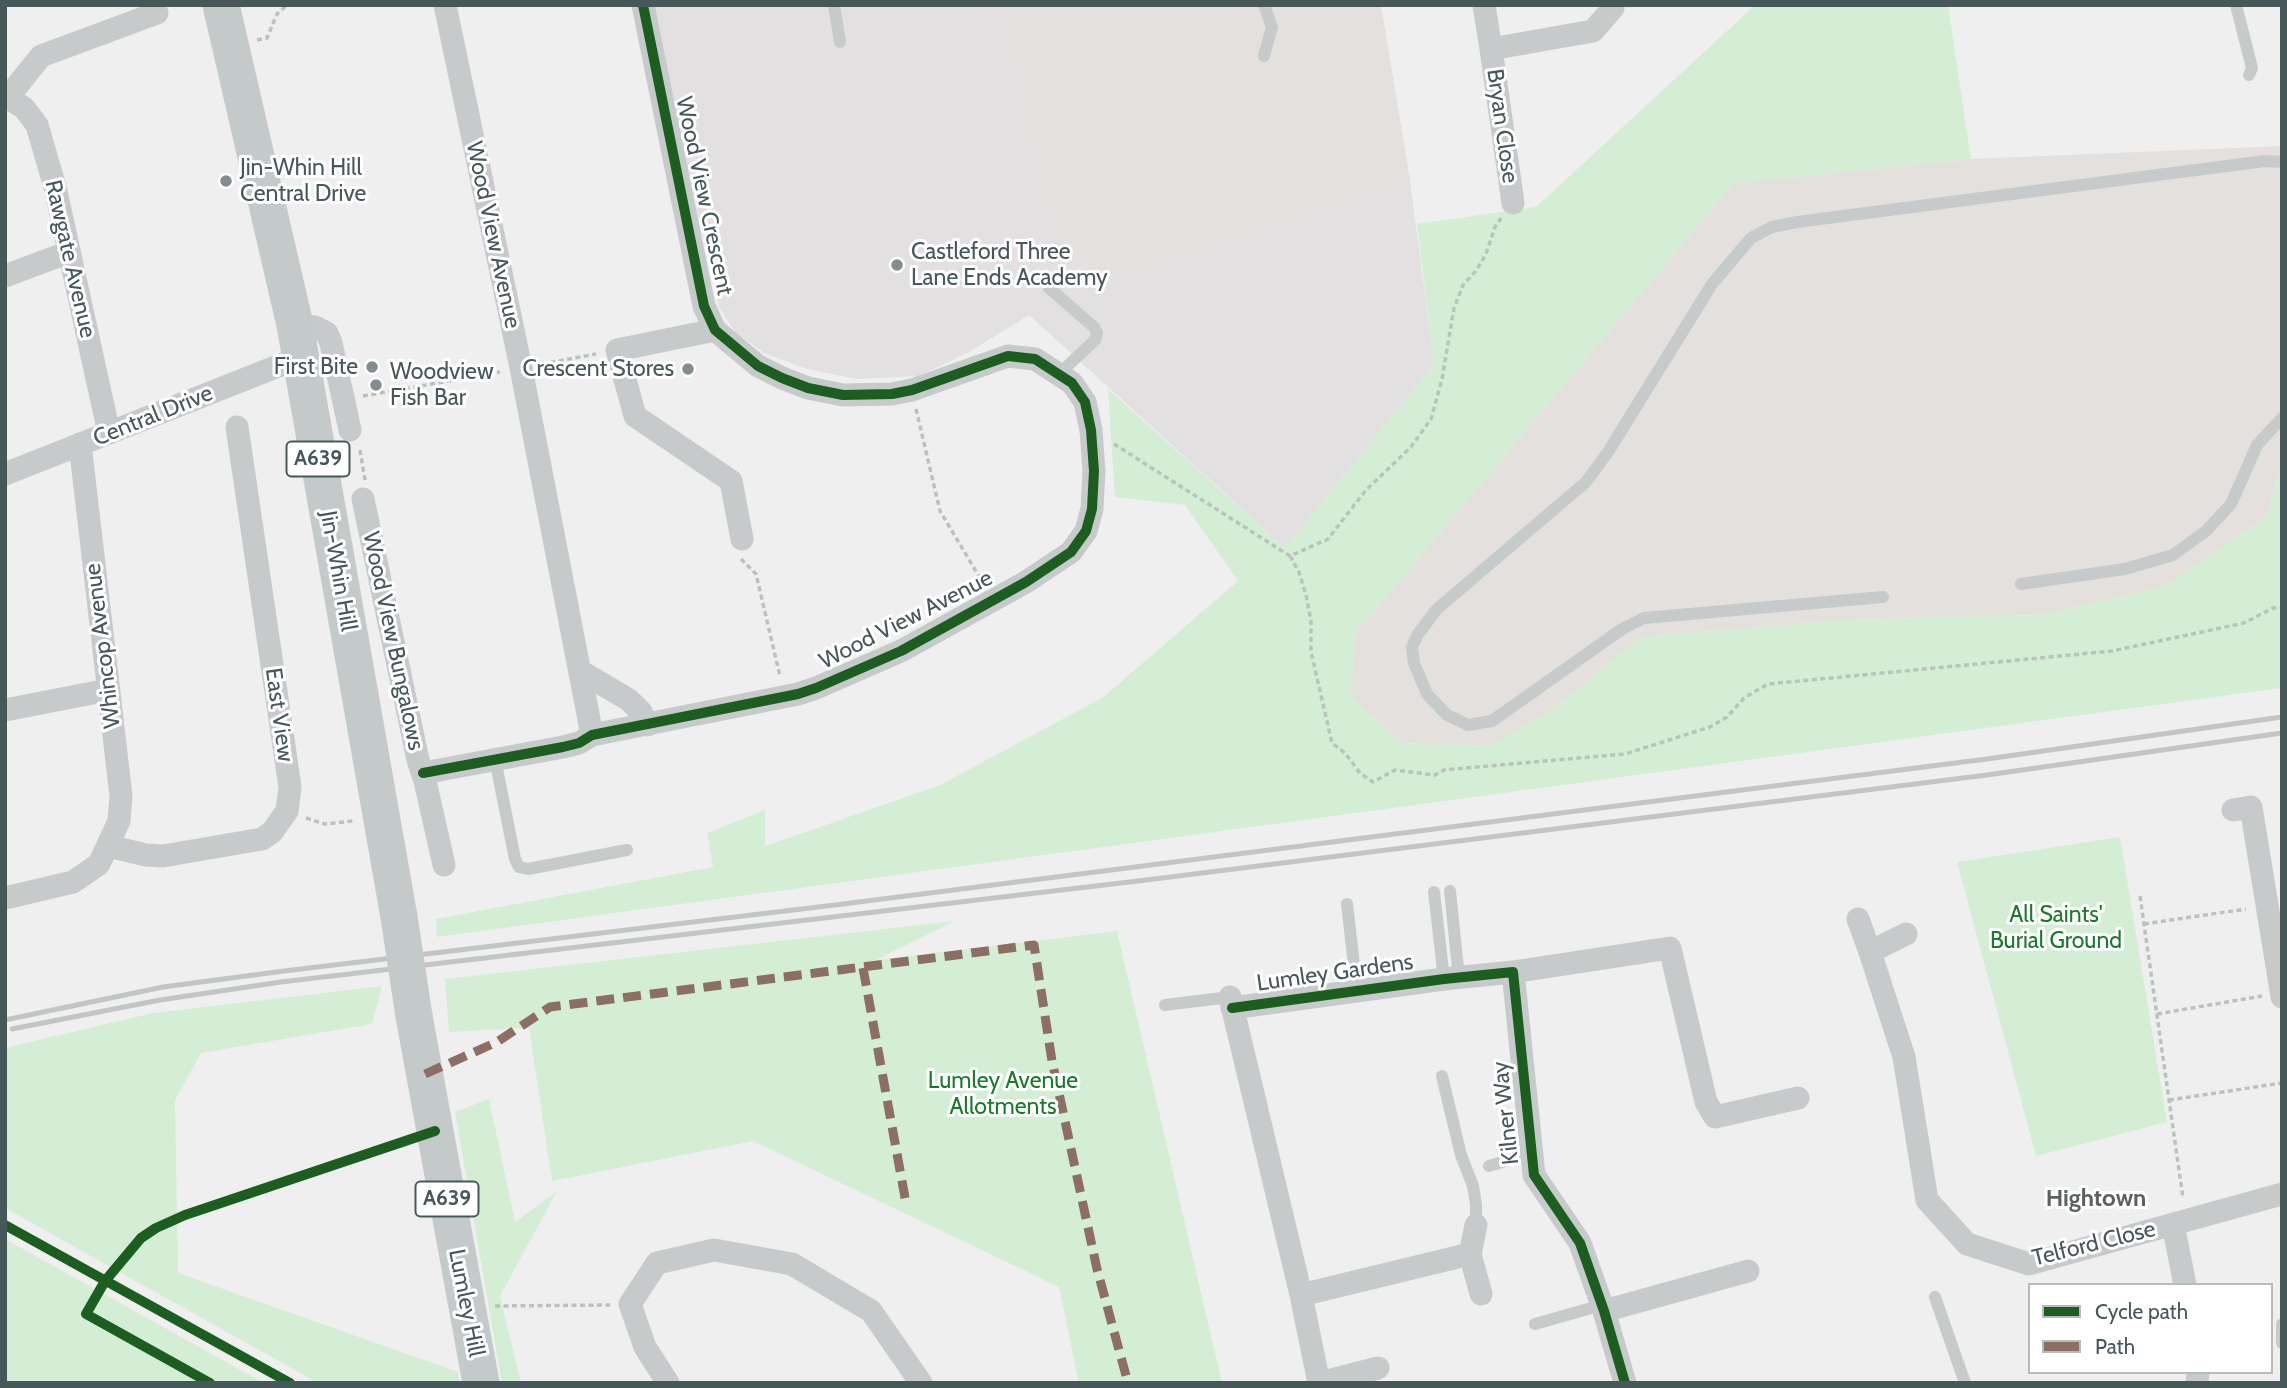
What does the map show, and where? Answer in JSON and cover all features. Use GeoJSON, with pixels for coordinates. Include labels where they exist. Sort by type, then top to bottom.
{"type":"FeatureCollection","features":[{"type":"Feature","properties":{"kind":"main road","name":"Jin-Whin Hill"},"geometry":{"type":"LineString","coordinates":[[222,5],[298,341],[414,1016]]}},
{"type":"Feature","properties":{"kind":"main road","name":"Lumley Hill"},"geometry":{"type":"LineString","coordinates":[[414,1016],[481,1383]]}},
{"type":"Feature","properties":{"kind":"street","name":"Wood View Avenue"},"geometry":{"type":"LineString","coordinates":[[445,5],[521,368],[592,735]]}},
{"type":"Feature","properties":{"kind":"street","name":"Wood View Crescent"},"geometry":{"type":"LineString","coordinates":[[643,5],[704,306],[715,330],[758,366],[808,388],[844,395],[892,394],[912,390],[1007,356],[1035,359],[1060,373],[1080,392]]}},
{"type":"Feature","properties":{"kind":"street","name":"Bryan Close"},"geometry":{"type":"LineString","coordinates":[[1484,5],[1513,203]]}},
{"type":"Feature","properties":{"kind":"street","name":"Bryan Close"},"geometry":{"type":"LineString","coordinates":[[1491,49],[1593,31],[1614,8],[1613,5]]}},
{"type":"Feature","properties":{"kind":"street"},"geometry":{"type":"LineString","coordinates":[[6,97],[41,55],[158,13]]}},
{"type":"Feature","properties":{"kind":"street","name":"Rawgate Avenue"},"geometry":{"type":"LineString","coordinates":[[6,97],[24,108],[37,125],[55,187],[109,433]]}},
{"type":"Feature","properties":{"kind":"street"},"geometry":{"type":"LineString","coordinates":[[5,276],[69,252]]}},
{"type":"Feature","properties":{"kind":"street"},"geometry":{"type":"LineString","coordinates":[[298,341],[315,327],[327,333],[350,430]]}},
{"type":"Feature","properties":{"kind":"street"},"geometry":{"type":"LineString","coordinates":[[715,330],[617,350],[635,416],[731,481],[742,539]]}},
{"type":"Feature","properties":{"kind":"street","name":"Central Drive"},"geometry":{"type":"LineString","coordinates":[[5,474],[109,433],[298,341]]}},
{"type":"Feature","properties":{"kind":"street","name":"Wood View Avenue"},"geometry":{"type":"LineString","coordinates":[[423,773],[579,743],[592,735],[816,688],[901,651],[1026,582],[1071,552],[1086,531],[1092,509],[1094,471],[1091,430],[1080,392]]}},
{"type":"Feature","properties":{"kind":"street","name":"East View"},"geometry":{"type":"LineString","coordinates":[[237,427],[289,787],[287,811]]}},
{"type":"Feature","properties":{"kind":"street","name":"Whincop Avenue"},"geometry":{"type":"LineString","coordinates":[[5,898],[73,882],[99,864],[119,821],[121,796],[80,444]]}},
{"type":"Feature","properties":{"kind":"street","name":"Wood View Bungalows"},"geometry":{"type":"LineString","coordinates":[[363,499],[418,760],[444,865]]}},
{"type":"Feature","properties":{"kind":"street"},"geometry":{"type":"LineString","coordinates":[[580,671],[629,700],[641,712],[647,724]]}},
{"type":"Feature","properties":{"kind":"street"},"geometry":{"type":"LineString","coordinates":[[5,710],[108,690]]}},
{"type":"Feature","properties":{"kind":"street"},"geometry":{"type":"LineString","coordinates":[[2233,810],[2251,807],[2281,995]]}},
{"type":"Feature","properties":{"kind":"street"},"geometry":{"type":"LineString","coordinates":[[108,846],[163,856],[262,839],[272,832],[287,811]]}},
{"type":"Feature","properties":{"kind":"street","name":"Telford Close"},"geometry":{"type":"LineString","coordinates":[[1858,919],[1904,1057],[1927,1200],[1967,1244],[2029,1264],[2282,1194]]}},
{"type":"Feature","properties":{"kind":"street"},"geometry":{"type":"LineString","coordinates":[[1870,952],[1906,934]]}},
{"type":"Feature","properties":{"kind":"street"},"geometry":{"type":"LineString","coordinates":[[1451,978],[1513,972],[1670,948],[1706,1102],[1715,1117],[1798,1098]]}},
{"type":"Feature","properties":{"kind":"street","name":"Kilner Way"},"geometry":{"type":"LineString","coordinates":[[1513,972],[1534,1175],[1580,1243],[1625,1383]]}},
{"type":"Feature","properties":{"kind":"street","name":"Lumley Gardens"},"geometry":{"type":"LineString","coordinates":[[1378,1367],[1319,1383],[1301,1295],[1231,1003],[1357,991],[1451,978]]}},
{"type":"Feature","properties":{"kind":"street"},"geometry":{"type":"LineString","coordinates":[[2180,1223],[2185,1283]]}},
{"type":"Feature","properties":{"kind":"street"},"geometry":{"type":"LineString","coordinates":[[1476,1225],[1470,1254],[1481,1294]]}},
{"type":"Feature","properties":{"kind":"street"},"geometry":{"type":"LineString","coordinates":[[668,1383],[645,1347],[630,1304],[657,1263],[714,1250],[792,1264],[870,1311],[921,1383]]}},
{"type":"Feature","properties":{"kind":"street"},"geometry":{"type":"LineString","coordinates":[[1301,1295],[1470,1254]]}},
{"type":"Feature","properties":{"kind":"street"},"geometry":{"type":"LineString","coordinates":[[1603,1308],[1748,1271]]}},
{"type":"Feature","properties":{"kind":"lane"},"geometry":{"type":"LineString","coordinates":[[834,5],[840,42]]}},
{"type":"Feature","properties":{"kind":"lane"},"geometry":{"type":"LineString","coordinates":[[1264,5],[1272,27],[1264,56]]}},
{"type":"Feature","properties":{"kind":"lane"},"geometry":{"type":"LineString","coordinates":[[2236,5],[2252,68],[2249,75]]}},
{"type":"Feature","properties":{"kind":"lane"},"geometry":{"type":"LineString","coordinates":[[1883,597],[1644,618],[1622,629],[1492,721],[1468,724],[1447,715],[1427,694],[1414,663],[1412,647],[1418,634],[1437,609],[1586,482],[1608,452],[1712,284],[1751,238],[1772,227],[1797,222],[2265,161],[2282,162]]}},
{"type":"Feature","properties":{"kind":"lane"},"geometry":{"type":"LineString","coordinates":[[1049,288],[1094,327],[1097,333],[1095,340],[1060,373]]}},
{"type":"Feature","properties":{"kind":"lane"},"geometry":{"type":"LineString","coordinates":[[2021,584],[2125,569],[2174,555],[2206,531],[2225,512],[2248,469],[2257,445],[2282,418]]}},
{"type":"Feature","properties":{"kind":"lane"},"geometry":{"type":"LineString","coordinates":[[495,759],[514,859],[520,866],[528,869],[627,850]]}},
{"type":"Feature","properties":{"kind":"lane"},"geometry":{"type":"LineString","coordinates":[[1450,891],[1451,978]]}},
{"type":"Feature","properties":{"kind":"lane"},"geometry":{"type":"LineString","coordinates":[[1434,892],[1451,978]]}},
{"type":"Feature","properties":{"kind":"lane"},"geometry":{"type":"LineString","coordinates":[[1347,904],[1357,991]]}},
{"type":"Feature","properties":{"kind":"lane"},"geometry":{"type":"LineString","coordinates":[[1165,1005],[1231,1003]]}},
{"type":"Feature","properties":{"kind":"lane"},"geometry":{"type":"LineString","coordinates":[[1442,1076],[1461,1155],[1473,1186],[1476,1225]]}},
{"type":"Feature","properties":{"kind":"lane"},"geometry":{"type":"LineString","coordinates":[[1489,1166],[1532,1153]]}},
{"type":"Feature","properties":{"kind":"lane"},"geometry":{"type":"LineString","coordinates":[[1935,1297],[1965,1383]]}},
{"type":"Feature","properties":{"kind":"lane"},"geometry":{"type":"LineString","coordinates":[[1535,1324],[1603,1308]]}},
{"type":"Feature","properties":{"kind":"lane"},"geometry":{"type":"LineString","coordinates":[[2282,1324],[2282,1343]]}},
{"type":"Feature","properties":{"kind":"path"},"geometry":{"type":"LineString","coordinates":[[230,44],[267,38],[277,14],[286,5]]}},
{"type":"Feature","properties":{"kind":"path"},"geometry":{"type":"LineString","coordinates":[[1290,556],[1328,539],[1366,490],[1411,447],[1431,419],[1442,379],[1454,308],[1463,285],[1486,254],[1495,227],[1513,203]]}},
{"type":"Feature","properties":{"kind":"path"},"geometry":{"type":"LineString","coordinates":[[343,400],[617,350]]}},
{"type":"Feature","properties":{"kind":"path"},"geometry":{"type":"LineString","coordinates":[[912,390],[940,511],[993,600]]}},
{"type":"Feature","properties":{"kind":"path"},"geometry":{"type":"LineString","coordinates":[[350,430],[358,437],[367,491],[363,499]]}},
{"type":"Feature","properties":{"kind":"path"},"geometry":{"type":"LineString","coordinates":[[1091,430],[1290,556],[1299,572],[1306,595],[1311,621],[1311,652],[1332,743],[1345,752],[1360,772],[1373,782],[1395,770],[1435,775],[1444,770],[1625,754],[1710,727],[1727,718],[1744,698],[1768,684],[2112,650],[2244,623],[2273,608],[2282,607]]}},
{"type":"Feature","properties":{"kind":"path"},"geometry":{"type":"LineString","coordinates":[[742,539],[730,543],[731,550],[755,574],[785,696]]}},
{"type":"Feature","properties":{"kind":"path"},"geometry":{"type":"LineString","coordinates":[[287,811],[325,824],[382,818]]}},
{"type":"Feature","properties":{"kind":"path"},"geometry":{"type":"LineString","coordinates":[[2140,896],[2169,1100],[2180,1223]]}},
{"type":"Feature","properties":{"kind":"path"},"geometry":{"type":"LineString","coordinates":[[2144,924],[2267,906]]}},
{"type":"Feature","properties":{"kind":"path"},"geometry":{"type":"LineString","coordinates":[[2157,1014],[2281,995]]}},
{"type":"Feature","properties":{"kind":"path"},"geometry":{"type":"LineString","coordinates":[[2169,1100],[2282,1083]]}},
{"type":"Feature","properties":{"kind":"path"},"geometry":{"type":"LineString","coordinates":[[466,1306],[630,1304]]}},
{"type":"Feature","properties":{"kind":"shaded area","name":"Castleford Three Lane Ends Academy"},"geometry":{"type":"Polygon","coordinates":[[[649,5],[994,5],[1011,31],[1044,207],[1099,285],[1410,180],[1434,364],[1285,548],[1029,315],[971,351],[919,376],[856,379],[807,369],[764,353],[735,332],[719,307],[649,5]]]}},
{"type":"Feature","properties":{"kind":"shaded area"},"geometry":{"type":"Polygon","coordinates":[[[994,5],[1381,5],[1410,180],[1099,285],[1044,207],[1011,31],[994,5]]]}},
{"type":"Feature","properties":{"kind":"shaded area"},"geometry":{"type":"Polygon","coordinates":[[[2282,146],[2282,459],[2267,516],[2166,586],[2043,615],[1846,620],[1641,637],[1556,707],[1490,747],[1400,743],[1350,695],[1356,633],[1734,183],[1971,159],[2282,146]]]}},
{"type":"Feature","properties":{"kind":"green space"},"geometry":{"type":"Polygon","coordinates":[[[1755,5],[1948,5],[1971,159],[1734,183],[1356,633],[1350,695],[1400,743],[1490,747],[1556,707],[1641,637],[1846,620],[2043,615],[2166,586],[2267,516],[2282,459],[2282,688],[437,937],[436,919],[713,867],[707,833],[765,810],[765,846],[938,786],[1102,698],[1238,581],[1185,505],[1115,497],[1108,389],[1285,548],[1434,364],[1417,224],[1536,207],[1755,5]]]}},
{"type":"Feature","properties":{"kind":"green space","name":"All Saints' Burial Ground"},"geometry":{"type":"Polygon","coordinates":[[[2120,837],[2167,1122],[2036,1156],[1957,862],[2120,837]]]}},
{"type":"Feature","properties":{"kind":"green space","name":"Lumley Avenue Allotments"},"geometry":{"type":"Polygon","coordinates":[[[955,921],[876,960],[1117,931],[1222,1383],[1079,1383],[1059,1287],[753,1141],[552,1181],[529,1028],[449,1032],[445,979],[955,921]]]}},
{"type":"Feature","properties":{"kind":"green space"},"geometry":{"type":"Polygon","coordinates":[[[382,986],[372,1024],[201,1053],[175,1100],[178,1273],[458,1372],[460,1383],[318,1383],[5,1208],[5,1048],[153,1013],[382,986]]]}},
{"type":"Feature","properties":{"kind":"green space"},"geometry":{"type":"Polygon","coordinates":[[[489,1099],[515,1222],[557,1191],[500,1296],[521,1383],[502,1383],[455,1112],[489,1099]]]}},
{"type":"Feature","properties":{"kind":"green space"},"geometry":{"type":"Polygon","coordinates":[[[5,1239],[88,1285],[264,1383],[5,1383],[5,1239]]]}},
{"type":"Feature","properties":{"kind":"railway"},"geometry":{"type":"LineString","coordinates":[[5,1020],[163,987],[1987,759],[2282,717]]}},
{"type":"Feature","properties":{"kind":"railway"},"geometry":{"type":"LineString","coordinates":[[12,1029],[160,1000],[281,982],[1138,881],[1987,775],[2282,733]]}},
{"type":"Feature","properties":{"kind":"marked path"},"geometry":{"type":"LineString","coordinates":[[425,1074],[497,1042],[550,1007],[1034,945],[1052,1061],[1097,1269],[1128,1383]]}},
{"type":"Feature","properties":{"kind":"marked path"},"geometry":{"type":"LineString","coordinates":[[863,968],[906,1203]]}},
{"type":"Feature","properties":{"kind":"cycle path"},"geometry":{"type":"LineString","coordinates":[[423,773],[563,747],[579,743],[592,735],[798,694],[816,688],[901,651],[1026,582],[1071,552],[1086,531],[1092,509],[1094,471],[1091,430],[1085,402],[1072,383],[1035,359],[1008,356],[912,390],[892,394],[843,395],[808,388],[758,366],[715,330],[704,306],[643,5]]}},
{"type":"Feature","properties":{"kind":"cycle path"},"geometry":{"type":"LineString","coordinates":[[1232,1008],[1513,972],[1534,1175],[1580,1243],[1625,1383]]}},
{"type":"Feature","properties":{"kind":"cycle path"},"geometry":{"type":"LineString","coordinates":[[210,1383],[86,1314],[105,1281],[141,1238],[185,1215],[435,1131]]}},
{"type":"Feature","properties":{"kind":"cycle path"},"geometry":{"type":"LineString","coordinates":[[5,1225],[290,1383]]}},
{"type":"Feature","properties":{"kind":"place","name":"Jin-Whin Hill Central Drive"},"geometry":{"type":"Point","coordinates":[226,181]}},
{"type":"Feature","properties":{"kind":"place","name":"Castleford Three Lane Ends Academy"},"geometry":{"type":"Point","coordinates":[897,265]}},
{"type":"Feature","properties":{"kind":"place","name":"First Bite"},"geometry":{"type":"Point","coordinates":[372,367]}},
{"type":"Feature","properties":{"kind":"place","name":"Crescent Stores"},"geometry":{"type":"Point","coordinates":[688,369]}},
{"type":"Feature","properties":{"kind":"place","name":"Woodview Fish Bar"},"geometry":{"type":"Point","coordinates":[376,385]}},
{"type":"Feature","properties":{"kind":"district","name":"Hightown"},"geometry":{"type":"Point","coordinates":[2096,1199]}}]}
